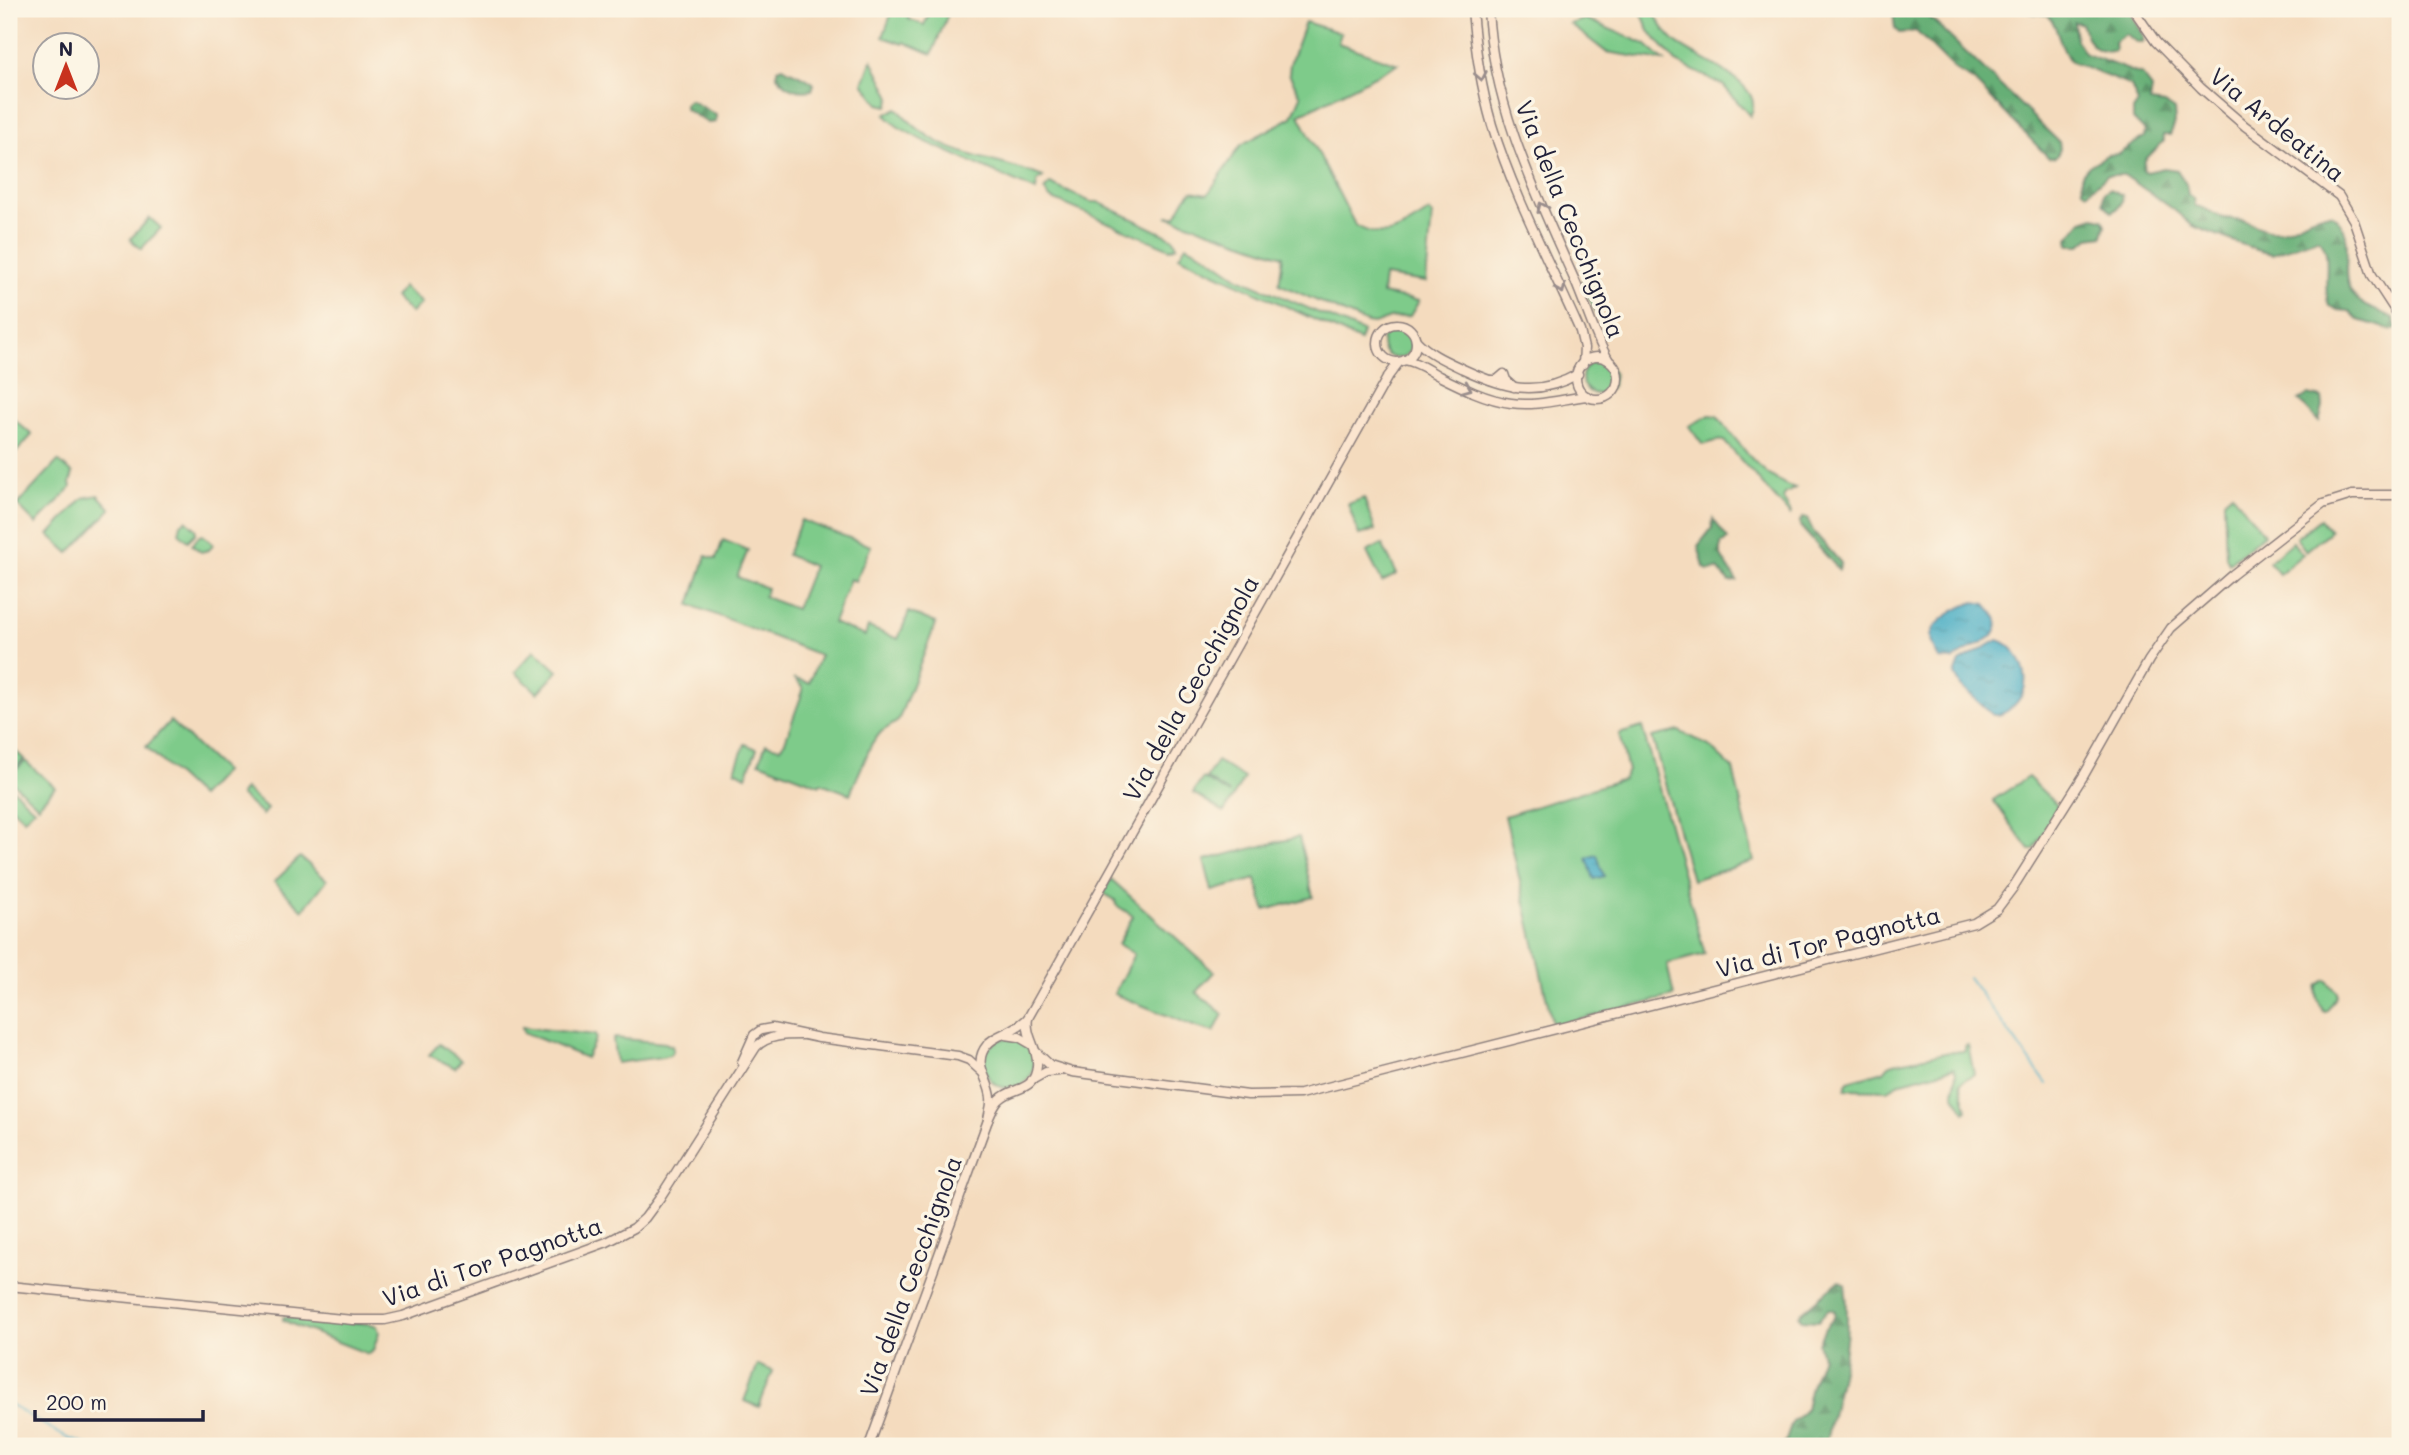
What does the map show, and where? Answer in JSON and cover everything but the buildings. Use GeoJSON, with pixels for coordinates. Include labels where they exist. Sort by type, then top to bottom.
{"type":"FeatureCollection","features":[{"type":"Feature","properties":{"kind":"street","name":"Via della Cecchignola"},"geometry":{"type":"LineString","coordinates":[[1472,9],[1479,68],[1492,125],[1516,188],[1580,331],[1584,348],[1583,364]]}},
{"type":"Feature","properties":{"kind":"street","name":"Via della Cecchignola"},"geometry":{"type":"LineString","coordinates":[[1488,9],[1496,76],[1508,123],[1530,182],[1608,359]]}},
{"type":"Feature","properties":{"kind":"street","name":"Via Ardeatina"},"geometry":{"type":"LineString","coordinates":[[2133,9],[2156,42],[2207,94],[2339,196],[2356,226],[2372,275],[2400,318]]}},
{"type":"Feature","properties":{"kind":"street"},"geometry":{"type":"LineString","coordinates":[[1387,378],[1385,358],[1378,343],[1380,335],[1388,328],[1401,324],[1414,331],[1416,340],[1414,351],[1402,361]]}},
{"type":"Feature","properties":{"kind":"street"},"geometry":{"type":"LineString","coordinates":[[1416,340],[1452,364],[1463,362],[1471,373],[1520,388],[1563,382],[1578,374]]}},
{"type":"Feature","properties":{"kind":"street"},"geometry":{"type":"LineString","coordinates":[[1385,358],[1414,362],[1442,377],[1508,403],[1533,404],[1587,396],[1602,398],[1612,393],[1618,373],[1608,359],[1591,359],[1583,364],[1578,374],[1580,389],[1587,396]]}},
{"type":"Feature","properties":{"kind":"street","name":"Via della Cecchignola"},"geometry":{"type":"LineString","coordinates":[[985,1048],[991,1041],[1006,1035],[1028,1018],[1387,378],[1402,361]]}},
{"type":"Feature","properties":{"kind":"street","name":"Via di Tor Pagnotta"},"geometry":{"type":"LineString","coordinates":[[1033,1048],[1054,1068],[1072,1072],[1248,1095],[1300,1094],[1974,923],[1997,909],[2012,889],[2171,628],[2232,575],[2328,502],[2352,495],[2400,495]]}},
{"type":"Feature","properties":{"kind":"street"},"geometry":{"type":"LineString","coordinates":[[1028,1018],[1027,1028],[1037,1069],[1032,1080]]}},
{"type":"Feature","properties":{"kind":"street","name":"Via di Tor Pagnotta"},"geometry":{"type":"LineString","coordinates":[[9,1286],[353,1320],[385,1320],[403,1316],[629,1232],[660,1199],[736,1075],[750,1041],[758,1032],[772,1028],[801,1035],[958,1056],[969,1060],[982,1072]]}},
{"type":"Feature","properties":{"kind":"street"},"geometry":{"type":"LineString","coordinates":[[1006,1035],[1023,1038],[1033,1048]]}},
{"type":"Feature","properties":{"kind":"street"},"geometry":{"type":"LineString","coordinates":[[982,1072],[981,1058],[985,1048]]}},
{"type":"Feature","properties":{"kind":"street","name":"Via di Tor Pagnotta"},"geometry":{"type":"LineString","coordinates":[[958,1056],[985,1048]]}},
{"type":"Feature","properties":{"kind":"street","name":"Via della Cecchignola"},"geometry":{"type":"LineString","coordinates":[[982,1072],[992,1100],[988,1120]]}},
{"type":"Feature","properties":{"kind":"street","name":"Via di Tor Pagnotta"},"geometry":{"type":"LineString","coordinates":[[1032,1080],[1049,1072],[1072,1072]]}},
{"type":"Feature","properties":{"kind":"street","name":"Via della Cecchignola"},"geometry":{"type":"LineString","coordinates":[[869,1446],[988,1120],[997,1102],[1013,1091],[1022,1089],[1032,1080]]}},
{"type":"Feature","properties":{"kind":"street"},"geometry":{"type":"LineString","coordinates":[[987,1082],[998,1090],[1013,1091]]}},
{"type":"Feature","properties":{"kind":"green space"},"geometry":{"type":"Polygon","coordinates":[[[893,9],[911,9],[908,19],[924,25],[931,9],[950,9],[932,54],[904,42],[903,44],[883,37],[893,9]]]}},
{"type":"Feature","properties":{"kind":"green space"},"geometry":{"type":"Polygon","coordinates":[[[1640,9],[1652,9],[1674,41],[1739,82],[1749,93],[1753,104],[1750,116],[1723,85],[1676,62],[1649,31],[1640,9]]]}},
{"type":"Feature","properties":{"kind":"green space"},"geometry":{"type":"Polygon","coordinates":[[[1886,9],[1923,11],[2059,142],[2060,149],[2056,157],[2049,158],[1973,80],[1956,71],[1916,31],[1899,33],[1895,28],[1893,13],[1886,9]]]}},
{"type":"Feature","properties":{"kind":"green space"},"geometry":{"type":"Polygon","coordinates":[[[2022,9],[2128,9],[2144,36],[2143,42],[2136,42],[2126,34],[2114,42],[2115,51],[2101,51],[2096,48],[2089,41],[2081,23],[2074,22],[2076,40],[2086,54],[2142,75],[2152,88],[2150,102],[2165,104],[2174,110],[2175,123],[2170,135],[2163,135],[2164,141],[2145,160],[2143,170],[2177,170],[2186,184],[2188,195],[2194,198],[2195,206],[2223,218],[2243,220],[2266,229],[2287,228],[2315,216],[2332,214],[2341,223],[2345,233],[2346,274],[2352,293],[2366,306],[2394,319],[2397,329],[2358,320],[2348,311],[2329,306],[2326,289],[2327,259],[2322,243],[2317,238],[2272,254],[2193,226],[2124,175],[2107,175],[2087,193],[2083,190],[2082,174],[2089,166],[2107,155],[2118,154],[2144,137],[2145,131],[2133,119],[2133,110],[2138,103],[2131,86],[2071,62],[2048,15],[2022,9]]]}},
{"type":"Feature","properties":{"kind":"green space"},"geometry":{"type":"Polygon","coordinates":[[[1586,19],[1645,44],[1664,61],[1606,52],[1570,24],[1586,19]]]}},
{"type":"Feature","properties":{"kind":"green space"},"geometry":{"type":"Polygon","coordinates":[[[1305,22],[1341,33],[1338,43],[1398,64],[1299,115],[1355,225],[1376,233],[1394,232],[1429,212],[1432,215],[1426,282],[1384,276],[1382,294],[1419,301],[1410,316],[1390,318],[1374,324],[1367,323],[1279,284],[1283,256],[1167,216],[1176,216],[1192,191],[1208,194],[1241,145],[1292,117],[1301,96],[1289,74],[1290,64],[1305,22]]]}},
{"type":"Feature","properties":{"kind":"green space"},"geometry":{"type":"Polygon","coordinates":[[[872,60],[891,97],[888,106],[879,104],[863,83],[872,60]]]}},
{"type":"Feature","properties":{"kind":"green space"},"geometry":{"type":"Polygon","coordinates":[[[783,67],[811,81],[814,84],[812,90],[796,90],[785,84],[777,76],[777,69],[783,67]]]}},
{"type":"Feature","properties":{"kind":"green space"},"geometry":{"type":"Polygon","coordinates":[[[690,100],[716,115],[716,122],[708,123],[685,109],[685,103],[690,100]]]}},
{"type":"Feature","properties":{"kind":"green space"},"geometry":{"type":"Polygon","coordinates":[[[897,108],[913,125],[947,146],[1043,177],[1037,182],[1036,191],[897,126],[885,115],[897,108]]]}},
{"type":"Feature","properties":{"kind":"green space"},"geometry":{"type":"Polygon","coordinates":[[[1050,184],[1091,202],[1098,202],[1174,239],[1177,246],[1170,249],[1050,198],[1044,190],[1050,184]]]}},
{"type":"Feature","properties":{"kind":"green space"},"geometry":{"type":"Polygon","coordinates":[[[2109,189],[2122,195],[2120,205],[2112,212],[2103,203],[2104,193],[2109,189]]]}},
{"type":"Feature","properties":{"kind":"green space"},"geometry":{"type":"Polygon","coordinates":[[[2094,217],[2103,219],[2106,225],[2103,236],[2089,238],[2081,245],[2069,245],[2068,238],[2082,221],[2094,217]]]}},
{"type":"Feature","properties":{"kind":"green space"},"geometry":{"type":"Polygon","coordinates":[[[150,218],[161,228],[141,249],[130,239],[150,218]]]}},
{"type":"Feature","properties":{"kind":"green space"},"geometry":{"type":"Polygon","coordinates":[[[1186,245],[1239,278],[1363,332],[1360,341],[1179,256],[1186,245]]]}},
{"type":"Feature","properties":{"kind":"green space"},"geometry":{"type":"Polygon","coordinates":[[[1599,279],[1595,311],[1581,281],[1599,279]]]}},
{"type":"Feature","properties":{"kind":"green space"},"geometry":{"type":"Polygon","coordinates":[[[403,287],[421,303],[411,313],[394,297],[403,287]]]}},
{"type":"Feature","properties":{"kind":"green space"},"geometry":{"type":"Polygon","coordinates":[[[1397,328],[1408,332],[1412,343],[1408,354],[1397,358],[1386,354],[1382,343],[1386,332],[1397,328]]]}},
{"type":"Feature","properties":{"kind":"green space"},"geometry":{"type":"Polygon","coordinates":[[[1598,362],[1610,366],[1614,378],[1610,390],[1598,394],[1586,390],[1582,378],[1586,366],[1598,362]]]}},
{"type":"Feature","properties":{"kind":"green space"},"geometry":{"type":"Polygon","coordinates":[[[2308,395],[2322,398],[2323,407],[2319,422],[2299,400],[2308,395]]]}},
{"type":"Feature","properties":{"kind":"green space"},"geometry":{"type":"Polygon","coordinates":[[[9,415],[32,435],[9,460],[9,415]]]}},
{"type":"Feature","properties":{"kind":"green space"},"geometry":{"type":"Polygon","coordinates":[[[1710,415],[1717,416],[1761,468],[1795,488],[1785,494],[1783,499],[1790,515],[1724,441],[1702,444],[1689,426],[1710,415]]]}},
{"type":"Feature","properties":{"kind":"green space"},"geometry":{"type":"Polygon","coordinates":[[[58,461],[73,473],[71,488],[36,524],[17,505],[58,461]]]}},
{"type":"Feature","properties":{"kind":"green space"},"geometry":{"type":"Polygon","coordinates":[[[2232,493],[2264,534],[2229,563],[2226,557],[2224,500],[2232,493]]]}},
{"type":"Feature","properties":{"kind":"green space"},"geometry":{"type":"Polygon","coordinates":[[[98,495],[111,509],[69,553],[49,535],[83,498],[98,495]]]}},
{"type":"Feature","properties":{"kind":"green space"},"geometry":{"type":"Polygon","coordinates":[[[1364,498],[1375,530],[1359,535],[1348,504],[1364,498]]]}},
{"type":"Feature","properties":{"kind":"green space"},"geometry":{"type":"Polygon","coordinates":[[[1804,517],[1841,563],[1839,570],[1800,526],[1804,517]]]}},
{"type":"Feature","properties":{"kind":"green space"},"geometry":{"type":"Polygon","coordinates":[[[1713,519],[1728,539],[1721,544],[1721,556],[1737,581],[1729,582],[1718,569],[1708,570],[1704,567],[1698,546],[1712,528],[1713,519]]]}},
{"type":"Feature","properties":{"kind":"green space"},"geometry":{"type":"Polygon","coordinates":[[[2320,519],[2330,531],[2306,551],[2296,538],[2320,519]]]}},
{"type":"Feature","properties":{"kind":"green space"},"geometry":{"type":"Polygon","coordinates":[[[186,520],[196,529],[196,533],[188,541],[179,533],[181,524],[186,520]]]}},
{"type":"Feature","properties":{"kind":"green space"},"geometry":{"type":"Polygon","coordinates":[[[801,520],[871,546],[855,581],[850,579],[833,623],[865,636],[868,627],[898,639],[909,612],[936,623],[898,721],[881,732],[872,743],[850,794],[759,762],[766,744],[780,748],[784,744],[803,691],[795,679],[809,683],[820,655],[690,605],[706,556],[716,559],[723,540],[748,550],[737,577],[767,588],[764,597],[796,609],[813,566],[787,555],[801,520]]]}},
{"type":"Feature","properties":{"kind":"green space"},"geometry":{"type":"Polygon","coordinates":[[[203,535],[213,544],[209,550],[201,552],[192,545],[203,535]]]}},
{"type":"Feature","properties":{"kind":"green space"},"geometry":{"type":"Polygon","coordinates":[[[2292,542],[2303,554],[2279,574],[2269,562],[2292,542]]]}},
{"type":"Feature","properties":{"kind":"green space"},"geometry":{"type":"Polygon","coordinates":[[[1382,544],[1397,574],[1382,582],[1367,552],[1382,544]]]}},
{"type":"Feature","properties":{"kind":"green space"},"geometry":{"type":"Polygon","coordinates":[[[535,650],[558,671],[538,693],[515,672],[535,650]]]}},
{"type":"Feature","properties":{"kind":"green space"},"geometry":{"type":"Polygon","coordinates":[[[170,721],[224,771],[200,797],[146,747],[170,721]]]}},
{"type":"Feature","properties":{"kind":"green space"},"geometry":{"type":"Polygon","coordinates":[[[1642,727],[1705,954],[1667,964],[1674,996],[1553,1026],[1505,816],[1623,779],[1628,771],[1619,734],[1642,727]]]}},
{"type":"Feature","properties":{"kind":"green space"},"geometry":{"type":"Polygon","coordinates":[[[1679,731],[1709,746],[1733,769],[1754,861],[1692,880],[1652,737],[1679,731]]]}},
{"type":"Feature","properties":{"kind":"green space"},"geometry":{"type":"Polygon","coordinates":[[[745,744],[757,749],[746,776],[735,770],[745,744]]]}},
{"type":"Feature","properties":{"kind":"green space"},"geometry":{"type":"Polygon","coordinates":[[[12,748],[24,759],[14,770],[9,765],[9,752],[12,748]]]}},
{"type":"Feature","properties":{"kind":"green space"},"geometry":{"type":"Polygon","coordinates":[[[25,761],[55,787],[38,806],[11,781],[15,776],[14,772],[25,761]]]}},
{"type":"Feature","properties":{"kind":"green space"},"geometry":{"type":"Polygon","coordinates":[[[1217,761],[1244,778],[1224,812],[1193,793],[1203,778],[1230,794],[1206,778],[1217,761]]]}},
{"type":"Feature","properties":{"kind":"green space"},"geometry":{"type":"Polygon","coordinates":[[[2028,777],[2058,806],[2034,850],[2030,850],[1993,800],[2028,777]]]}},
{"type":"Feature","properties":{"kind":"green space"},"geometry":{"type":"Polygon","coordinates":[[[245,789],[267,809],[262,815],[240,795],[245,789]]]}},
{"type":"Feature","properties":{"kind":"green space"},"geometry":{"type":"Polygon","coordinates":[[[14,790],[34,809],[24,819],[9,805],[9,795],[14,790]]]}},
{"type":"Feature","properties":{"kind":"green space"},"geometry":{"type":"Polygon","coordinates":[[[1299,837],[1313,897],[1265,910],[1256,879],[1212,891],[1204,860],[1299,837]]]}},
{"type":"Feature","properties":{"kind":"green space"},"geometry":{"type":"Polygon","coordinates":[[[300,857],[327,880],[303,910],[274,882],[300,857]]]}},
{"type":"Feature","properties":{"kind":"green space"},"geometry":{"type":"Polygon","coordinates":[[[1111,879],[1214,972],[1196,992],[1223,1014],[1214,1032],[1114,994],[1134,954],[1118,944],[1133,916],[1103,893],[1111,879]]]}},
{"type":"Feature","properties":{"kind":"green space"},"geometry":{"type":"Polygon","coordinates":[[[2326,980],[2337,992],[2337,996],[2324,1012],[2317,992],[2318,985],[2326,980]]]}},
{"type":"Feature","properties":{"kind":"green space"},"geometry":{"type":"Polygon","coordinates":[[[522,1027],[595,1035],[596,1038],[586,1058],[523,1032],[522,1027]]]}},
{"type":"Feature","properties":{"kind":"green space"},"geometry":{"type":"Polygon","coordinates":[[[615,1038],[665,1043],[672,1046],[673,1050],[670,1055],[662,1057],[616,1063],[615,1038]]]}},
{"type":"Feature","properties":{"kind":"green space"},"geometry":{"type":"Polygon","coordinates":[[[1009,1038],[1026,1046],[1034,1063],[1026,1080],[1009,1088],[992,1080],[984,1063],[992,1046],[1009,1038]]]}},
{"type":"Feature","properties":{"kind":"green space"},"geometry":{"type":"Polygon","coordinates":[[[439,1044],[461,1060],[455,1068],[429,1055],[439,1044]]]}},
{"type":"Feature","properties":{"kind":"green space"},"geometry":{"type":"Polygon","coordinates":[[[1968,1045],[1974,1074],[1960,1083],[1967,1110],[1965,1112],[1954,1095],[1954,1068],[1902,1082],[1888,1090],[1845,1089],[1848,1081],[1884,1071],[1894,1063],[1965,1051],[1965,1046],[1968,1045]]]}},
{"type":"Feature","properties":{"kind":"green space"},"geometry":{"type":"Polygon","coordinates":[[[1839,1281],[1845,1285],[1847,1327],[1839,1386],[1825,1446],[1784,1446],[1792,1423],[1806,1409],[1822,1356],[1818,1343],[1825,1328],[1834,1318],[1835,1311],[1829,1309],[1818,1321],[1801,1320],[1799,1315],[1839,1281]]]}},
{"type":"Feature","properties":{"kind":"green space"},"geometry":{"type":"Polygon","coordinates":[[[283,1317],[371,1324],[377,1326],[379,1332],[373,1351],[368,1354],[294,1325],[283,1320],[283,1317]]]}},
{"type":"Feature","properties":{"kind":"green space"},"geometry":{"type":"Polygon","coordinates":[[[758,1365],[773,1371],[759,1407],[744,1401],[758,1365]]]}},
{"type":"Feature","properties":{"kind":"water"},"geometry":{"type":"Polygon","coordinates":[[[1975,602],[1986,604],[1995,615],[1998,623],[1993,636],[1952,660],[1939,659],[1931,637],[1936,625],[1948,615],[1975,602]]]}},
{"type":"Feature","properties":{"kind":"water"},"geometry":{"type":"Polygon","coordinates":[[[1998,640],[2010,646],[2019,658],[2025,686],[2021,697],[2013,706],[2003,713],[1993,715],[1961,686],[1955,675],[1960,662],[1998,640]]]}},
{"type":"Feature","properties":{"kind":"water"},"geometry":{"type":"Polygon","coordinates":[[[1597,855],[1604,876],[1594,879],[1587,858],[1597,855]]]}},
{"type":"Feature","properties":{"kind":"waterway"},"geometry":{"type":"LineString","coordinates":[[1968,977],[2047,1084]]}},
{"type":"Feature","properties":{"kind":"waterway"},"geometry":{"type":"LineString","coordinates":[[9,1404],[67,1438],[89,1446]]}}]}
